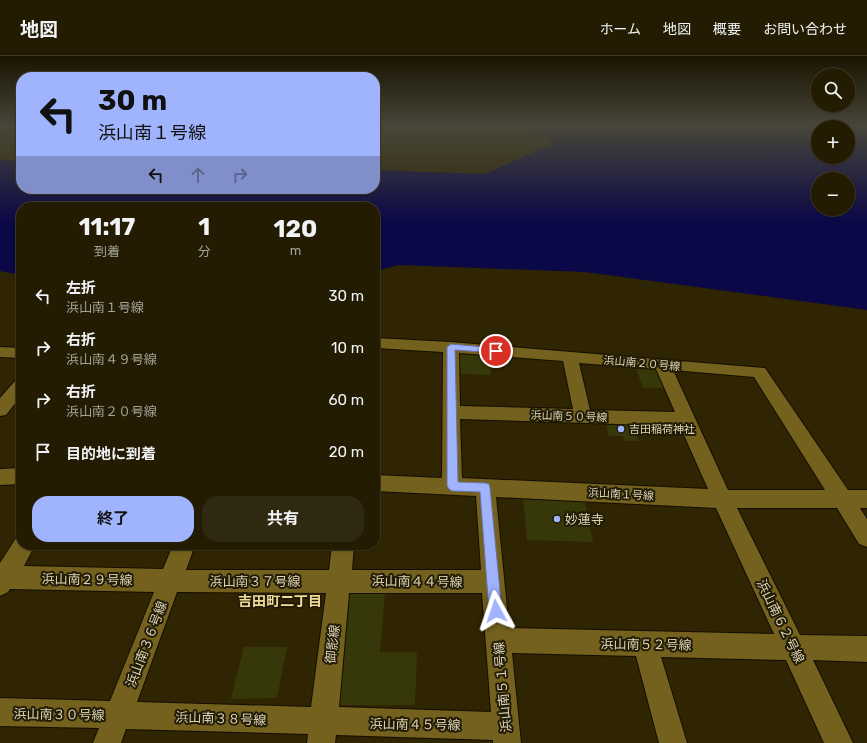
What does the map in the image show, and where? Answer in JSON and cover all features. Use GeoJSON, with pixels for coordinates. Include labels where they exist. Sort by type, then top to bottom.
{"type":"FeatureCollection","features":[{"type":"Feature","properties":{"kind":"street","name":"浜山南２０号線"},"geometry":{"type":"LineString","coordinates":[[380,342],[758,372],[841,498]]}},
{"type":"Feature","properties":{"kind":"street"},"geometry":{"type":"LineString","coordinates":[[451,347],[452,486]]}},
{"type":"Feature","properties":{"kind":"street"},"geometry":{"type":"LineString","coordinates":[[0,352],[16,353]]}},
{"type":"Feature","properties":{"kind":"street"},"geometry":{"type":"LineString","coordinates":[[570,357],[583,416]]}},
{"type":"Feature","properties":{"kind":"street","name":"浜山南６２号線"},"geometry":{"type":"LineString","coordinates":[[662,364],[722,499],[839,743]]}},
{"type":"Feature","properties":{"kind":"street"},"geometry":{"type":"LineString","coordinates":[[2,406],[16,391]]}},
{"type":"Feature","properties":{"kind":"street","name":"浜山南５０号線"},"geometry":{"type":"LineString","coordinates":[[452,412],[686,419]]}},
{"type":"Feature","properties":{"kind":"street"},"geometry":{"type":"LineString","coordinates":[[0,476],[16,476]]}},
{"type":"Feature","properties":{"kind":"street","name":"浜山南１号線"},"geometry":{"type":"LineString","coordinates":[[380,483],[722,499],[867,499]]}},
{"type":"Feature","properties":{"kind":"street","name":"浜山南５１号線"},"geometry":{"type":"LineString","coordinates":[[485,488],[506,734]]}},
{"type":"Feature","properties":{"kind":"street"},"geometry":{"type":"LineString","coordinates":[[841,498],[867,537]]}},
{"type":"Feature","properties":{"kind":"street"},"geometry":{"type":"LineString","coordinates":[[1,579],[21,550]]}},
{"type":"Feature","properties":{"kind":"street","name":"浜山南３６号線"},"geometry":{"type":"LineString","coordinates":[[107,743],[182,550]]}},
{"type":"Feature","properties":{"kind":"street","name":"御影線"},"geometry":{"type":"LineString","coordinates":[[322,732],[343,550]]}},
{"type":"Feature","properties":{"kind":"street","name":"浜山南２９号線"},"geometry":{"type":"LineString","coordinates":[[1,579],[170,581]]}},
{"type":"Feature","properties":{"kind":"street","name":"浜山南４４号線"},"geometry":{"type":"LineString","coordinates":[[340,580],[494,582]]}},
{"type":"Feature","properties":{"kind":"street","name":"浜山南３７号線"},"geometry":{"type":"LineString","coordinates":[[170,581],[340,580]]}},
{"type":"Feature","properties":{"kind":"street","name":"浜山南５２号線"},"geometry":{"type":"LineString","coordinates":[[498,640],[867,649]]}},
{"type":"Feature","properties":{"kind":"street"},"geometry":{"type":"LineString","coordinates":[[645,644],[673,743]]}},
{"type":"Feature","properties":{"kind":"street","name":"浜山南３０号線"},"geometry":{"type":"LineString","coordinates":[[0,712],[118,715]]}},
{"type":"Feature","properties":{"kind":"street","name":"浜山南３８号線"},"geometry":{"type":"LineString","coordinates":[[118,715],[322,732]]}},
{"type":"Feature","properties":{"kind":"street","name":"浜山南４５号線"},"geometry":{"type":"LineString","coordinates":[[322,732],[506,734]]}},
{"type":"Feature","properties":{"kind":"shaded area"},"geometry":{"type":"Polygon","coordinates":[[[523,157],[811,157],[811,164],[855,164],[855,157],[867,157],[867,310],[585,272],[399,265],[380,270],[380,202],[16,202],[16,274],[0,271],[0,160],[16,161],[16,194],[380,194],[380,170],[485,174],[523,157]]]}},
{"type":"Feature","properties":{"kind":"building"},"geometry":{"type":"Polygon","coordinates":[[[458,352],[490,354],[491,375],[458,374],[458,352]]]}},
{"type":"Feature","properties":{"kind":"building"},"geometry":{"type":"Polygon","coordinates":[[[636,369],[661,370],[669,388],[643,388],[636,369]]]}},
{"type":"Feature","properties":{"kind":"building","name":"吉田稲荷神社"},"geometry":{"type":"Polygon","coordinates":[[[605,421],[633,422],[639,441],[625,441],[623,436],[609,436],[605,421]]]}},
{"type":"Feature","properties":{"kind":"building","name":"妙蓮寺"},"geometry":{"type":"Polygon","coordinates":[[[523,496],[584,497],[593,542],[527,540],[523,496]]]}},
{"type":"Feature","properties":{"kind":"building"},"geometry":{"type":"Polygon","coordinates":[[[385,591],[380,652],[417,652],[415,705],[336,705],[350,592],[385,591]]]}},
{"type":"Feature","properties":{"kind":"building"},"geometry":{"type":"Polygon","coordinates":[[[244,647],[287,647],[277,698],[231,699],[244,647]]]}},
{"type":"Feature","properties":{"kind":"place","name":"吉田稲荷神社"},"geometry":{"type":"Point","coordinates":[621,429]}},
{"type":"Feature","properties":{"kind":"place","name":"妙蓮寺"},"geometry":{"type":"Point","coordinates":[557,519]}},
{"type":"Feature","properties":{"kind":"district","name":"吉田町二丁目"},"geometry":{"type":"Point","coordinates":[280,601]}},
{"type":"Feature","properties":{"kind":"route"},"geometry":{"type":"LineString","coordinates":[[496,351],[451,347],[452,486],[485,488],[496,611]]}}]}
